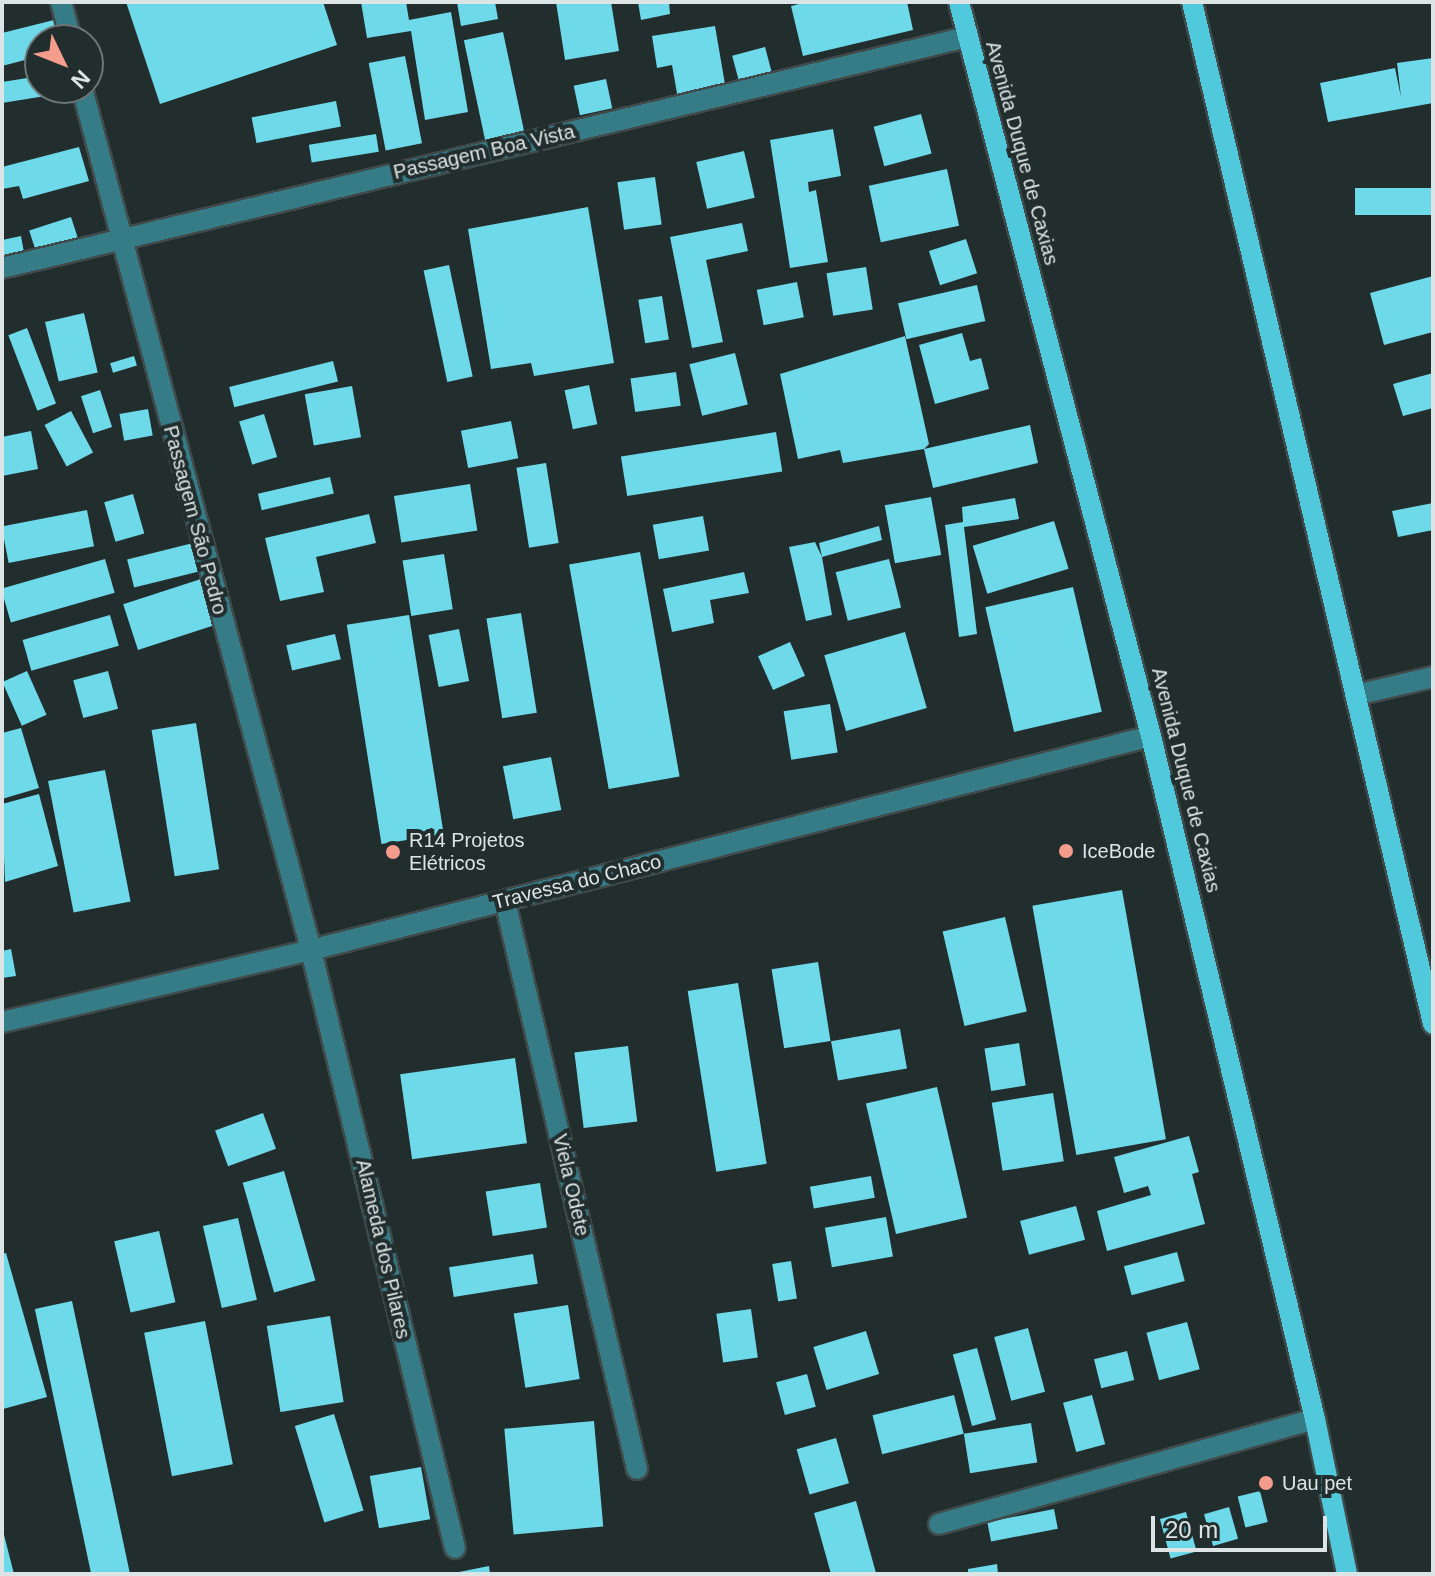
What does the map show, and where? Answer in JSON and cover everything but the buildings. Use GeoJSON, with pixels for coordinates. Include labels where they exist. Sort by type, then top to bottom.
{"type":"FeatureCollection","features":[{"type":"Feature","properties":{"kind":"main road","name":"Avenida Duque de Caxias"},"geometry":{"type":"LineString","coordinates":[[959,2],[1151,736],[1315,1419],[1347,1574]]}},
{"type":"Feature","properties":{"kind":"main road"},"geometry":{"type":"LineString","coordinates":[[1198,3],[1433,1024]]}},
{"type":"Feature","properties":{"kind":"street"},"geometry":{"type":"LineString","coordinates":[[61,2],[67,24]]}},
{"type":"Feature","properties":{"kind":"street","name":"Passagem Boa Vista"},"geometry":{"type":"LineString","coordinates":[[2,268],[967,37]]}},
{"type":"Feature","properties":{"kind":"street","name":"Passagem São Pedro"},"geometry":{"type":"LineString","coordinates":[[86,104],[119,239],[311,950]]}},
{"type":"Feature","properties":{"kind":"street"},"geometry":{"type":"LineString","coordinates":[[1356,695],[1433,677]]}},
{"type":"Feature","properties":{"kind":"street","name":"Travessa do Chaco"},"geometry":{"type":"LineString","coordinates":[[2,1022],[311,950],[1151,736]]}},
{"type":"Feature","properties":{"kind":"street","name":"Viela Odete"},"geometry":{"type":"LineString","coordinates":[[505,901],[637,1469]]}},
{"type":"Feature","properties":{"kind":"street","name":"Alameda dos Pilares"},"geometry":{"type":"LineString","coordinates":[[311,950],[455,1548]]}},
{"type":"Feature","properties":{"kind":"street"},"geometry":{"type":"LineString","coordinates":[[939,1524],[1315,1419]]}},
{"type":"Feature","properties":{"kind":"place","name":"IceBode"},"geometry":{"type":"Point","coordinates":[1066,851]}},
{"type":"Feature","properties":{"kind":"place","name":"R14 Projetos Elétricos"},"geometry":{"type":"Point","coordinates":[393,852]}},
{"type":"Feature","properties":{"kind":"place","name":"Uau pet"},"geometry":{"type":"Point","coordinates":[1266,1483]}}]}
